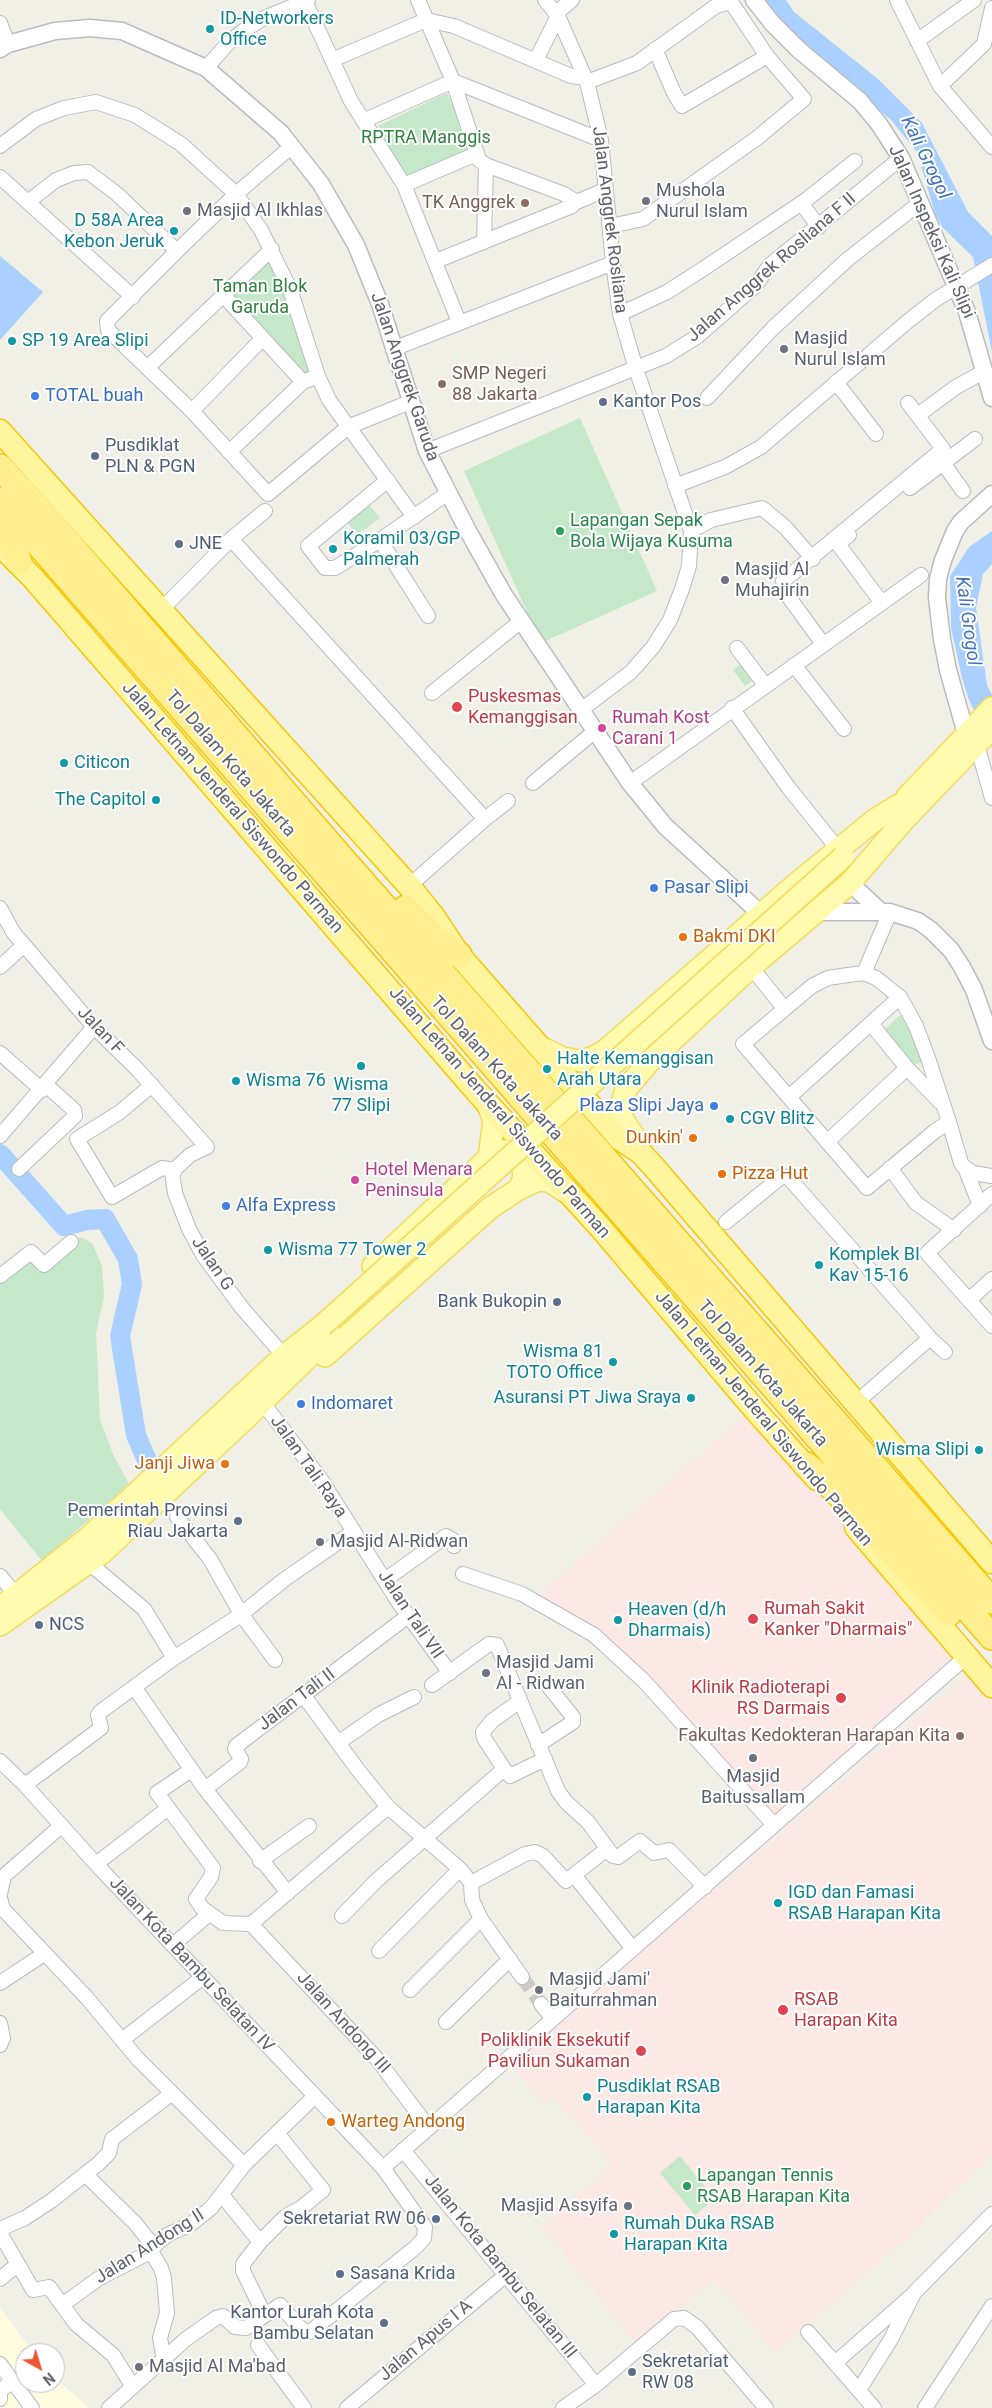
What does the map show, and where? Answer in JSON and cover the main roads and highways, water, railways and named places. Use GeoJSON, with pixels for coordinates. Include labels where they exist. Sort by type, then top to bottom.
{"type":"FeatureCollection","features":[{"type":"Feature","properties":{"kind":"highway"},"geometry":{"type":"LineString","coordinates":[[0,431],[409,886],[434,917],[459,955],[620,1139],[640,1152],[927,1477],[992,1543]]}},
{"type":"Feature","properties":{"kind":"highway","name":"Tol Dalam Kota Jakarta"},"geometry":{"type":"LineString","coordinates":[[0,467],[242,741],[338,854],[992,1602]]}},
{"type":"Feature","properties":{"kind":"highway","name":"Tol Dalam Kota Jakarta"},"geometry":{"type":"LineString","coordinates":[[0,500],[992,1637]]}},
{"type":"Feature","properties":{"kind":"highway"},"geometry":{"type":"LineString","coordinates":[[0,525],[12,544],[19,562]]}},
{"type":"Feature","properties":{"kind":"highway","name":"Jalan Letnan Jenderal Siswondo Parman"},"geometry":{"type":"LineString","coordinates":[[0,545],[19,562],[488,1106],[571,1195],[756,1411],[806,1465],[872,1548],[992,1686]]}},
{"type":"Feature","properties":{"kind":"highway"},"geometry":{"type":"LineString","coordinates":[[242,741],[264,752],[287,773],[421,924],[459,955]]}},
{"type":"Feature","properties":{"kind":"highway"},"geometry":{"type":"LineString","coordinates":[[704,1225],[719,1228],[865,1395],[992,1562]]}},
{"type":"Feature","properties":{"kind":"highway"},"geometry":{"type":"LineString","coordinates":[[800,1418],[819,1402]]}},
{"type":"Feature","properties":{"kind":"highway"},"geometry":{"type":"LineString","coordinates":[[806,1465],[835,1490],[955,1618],[992,1650]]}},
{"type":"Feature","properties":{"kind":"main road"},"geometry":{"type":"LineString","coordinates":[[0,1625],[89,1563],[287,1380],[326,1330],[902,813],[977,735],[992,708]]}},
{"type":"Feature","properties":{"kind":"main road"},"geometry":{"type":"LineString","coordinates":[[640,1152],[637,1141],[622,1118],[621,1106],[626,1089],[645,1067],[751,967],[814,912],[846,864]]}},
{"type":"Feature","properties":{"kind":"main road"},"geometry":{"type":"LineString","coordinates":[[540,1047],[564,1058],[581,1061],[594,1057],[616,1041],[761,914],[846,864]]}},
{"type":"Feature","properties":{"kind":"main road"},"geometry":{"type":"LineString","coordinates":[[616,1041],[616,1050],[619,1058],[626,1065],[634,1068],[645,1067]]}},
{"type":"Feature","properties":{"kind":"main road"},"geometry":{"type":"LineString","coordinates":[[488,1106],[494,1120],[489,1158]]}},
{"type":"Feature","properties":{"kind":"main road"},"geometry":{"type":"LineString","coordinates":[[8,1601],[88,1538],[311,1323],[496,1151],[514,1155],[520,1162],[524,1171],[523,1180],[518,1189]]}},
{"type":"Feature","properties":{"kind":"main road"},"geometry":{"type":"LineString","coordinates":[[287,1380],[312,1366],[490,1208],[518,1189],[543,1179],[571,1195]]}},
{"type":"Feature","properties":{"kind":"main road"},"geometry":{"type":"LineString","coordinates":[[284,1350],[326,1330]]}},
{"type":"Feature","properties":{"kind":"water","name":"Kali Grogol"},"geometry":{"type":"Polygon","coordinates":[[[757,0],[786,0],[794,12],[878,79],[922,123],[968,212],[992,236],[992,352],[973,257],[943,228],[935,214],[917,152],[891,120],[780,30],[757,0]]]}},
{"type":"Feature","properties":{"kind":"water"},"geometry":{"type":"Polygon","coordinates":[[[0,256],[43,292],[0,340],[0,256]]]}},
{"type":"Feature","properties":{"kind":"water","name":"Kali Grogol"},"geometry":{"type":"Polygon","coordinates":[[[992,531],[992,564],[983,574],[976,608],[987,685],[992,695],[992,747],[969,700],[962,678],[951,628],[950,576],[969,547],[992,531]]]}},
{"type":"Feature","properties":{"kind":"waterway"},"geometry":{"type":"LineString","coordinates":[[0,1154],[64,1226],[87,1220],[105,1219],[128,1259],[132,1284],[120,1336],[136,1435],[149,1465]]}},
{"type":"Feature","properties":{"kind":"tunnel"},"geometry":{"type":"LineString","coordinates":[[522,1977],[541,2004]]}},
{"type":"Feature","properties":{"kind":"place","name":"ID-Networkers Office"},"geometry":{"type":"Point","coordinates":[210,29]}},
{"type":"Feature","properties":{"kind":"place","name":"Mushola Nurul Islam"},"geometry":{"type":"Point","coordinates":[646,201]}},
{"type":"Feature","properties":{"kind":"place","name":"TK Anggrek"},"geometry":{"type":"Point","coordinates":[525,203]}},
{"type":"Feature","properties":{"kind":"place","name":"Masjid Al Ikhlas"},"geometry":{"type":"Point","coordinates":[187,211]}},
{"type":"Feature","properties":{"kind":"place","name":"D 58A Area Kebon Jeruk"},"geometry":{"type":"Point","coordinates":[174,231]}},
{"type":"Feature","properties":{"kind":"place","name":"SP 19 Area Slipi"},"geometry":{"type":"Point","coordinates":[12,341]}},
{"type":"Feature","properties":{"kind":"place","name":"Masjid Nurul Islam"},"geometry":{"type":"Point","coordinates":[784,349]}},
{"type":"Feature","properties":{"kind":"place","name":"SMP Negeri 88 Jakarta"},"geometry":{"type":"Point","coordinates":[442,384]}},
{"type":"Feature","properties":{"kind":"place","name":"TOTAL buah"},"geometry":{"type":"Point","coordinates":[35,396]}},
{"type":"Feature","properties":{"kind":"place","name":"Kantor Pos"},"geometry":{"type":"Point","coordinates":[603,402]}},
{"type":"Feature","properties":{"kind":"place","name":"Pusdiklat PLN & PGN"},"geometry":{"type":"Point","coordinates":[95,456]}},
{"type":"Feature","properties":{"kind":"place","name":"Lapangan Sepak Bola Wijaya Kusuma"},"geometry":{"type":"Point","coordinates":[560,531]}},
{"type":"Feature","properties":{"kind":"place","name":"JNE"},"geometry":{"type":"Point","coordinates":[179,544]}},
{"type":"Feature","properties":{"kind":"place","name":"Koramil 03/GP Palmerah"},"geometry":{"type":"Point","coordinates":[333,549]}},
{"type":"Feature","properties":{"kind":"place","name":"Masjid Al Muhajirin"},"geometry":{"type":"Point","coordinates":[725,580]}},
{"type":"Feature","properties":{"kind":"place","name":"Puskesmas Kemanggisan"},"geometry":{"type":"Point","coordinates":[457,707]}},
{"type":"Feature","properties":{"kind":"place","name":"Rumah Kost Carani 1"},"geometry":{"type":"Point","coordinates":[602,728]}},
{"type":"Feature","properties":{"kind":"place","name":"Citicon"},"geometry":{"type":"Point","coordinates":[64,763]}},
{"type":"Feature","properties":{"kind":"place","name":"The Capitol"},"geometry":{"type":"Point","coordinates":[156,800]}},
{"type":"Feature","properties":{"kind":"place","name":"Pasar Slipi"},"geometry":{"type":"Point","coordinates":[654,888]}},
{"type":"Feature","properties":{"kind":"place","name":"Bakmi DKI"},"geometry":{"type":"Point","coordinates":[683,937]}},
{"type":"Feature","properties":{"kind":"place","name":"Wisma 77 Slipi"},"geometry":{"type":"Point","coordinates":[361,1066]}},
{"type":"Feature","properties":{"kind":"place","name":"Halte Kemanggisan Arah Utara"},"geometry":{"type":"Point","coordinates":[547,1069]}},
{"type":"Feature","properties":{"kind":"place","name":"Wisma 76"},"geometry":{"type":"Point","coordinates":[236,1081]}},
{"type":"Feature","properties":{"kind":"place","name":"Plaza Slipi Jaya"},"geometry":{"type":"Point","coordinates":[714,1106]}},
{"type":"Feature","properties":{"kind":"place","name":"CGV Blitz"},"geometry":{"type":"Point","coordinates":[730,1119]}},
{"type":"Feature","properties":{"kind":"place","name":"Dunkin'"},"geometry":{"type":"Point","coordinates":[693,1138]}},
{"type":"Feature","properties":{"kind":"place","name":"Pizza Hut"},"geometry":{"type":"Point","coordinates":[722,1174]}},
{"type":"Feature","properties":{"kind":"place","name":"Hotel Menara Peninsula"},"geometry":{"type":"Point","coordinates":[355,1180]}},
{"type":"Feature","properties":{"kind":"place","name":"Alfa Express"},"geometry":{"type":"Point","coordinates":[226,1206]}},
{"type":"Feature","properties":{"kind":"place","name":"Wisma 77 Tower 2"},"geometry":{"type":"Point","coordinates":[268,1250]}},
{"type":"Feature","properties":{"kind":"place","name":"Komplek BI Kav 15-16"},"geometry":{"type":"Point","coordinates":[819,1265]}},
{"type":"Feature","properties":{"kind":"place","name":"Bank Bukopin"},"geometry":{"type":"Point","coordinates":[557,1302]}},
{"type":"Feature","properties":{"kind":"place","name":"Wisma 81 TOTO Office"},"geometry":{"type":"Point","coordinates":[613,1362]}},
{"type":"Feature","properties":{"kind":"place","name":"Asuransi PT Jiwa Sraya"},"geometry":{"type":"Point","coordinates":[691,1398]}},
{"type":"Feature","properties":{"kind":"place","name":"Indomaret"},"geometry":{"type":"Point","coordinates":[301,1404]}},
{"type":"Feature","properties":{"kind":"place","name":"Wisma Slipi"},"geometry":{"type":"Point","coordinates":[979,1450]}},
{"type":"Feature","properties":{"kind":"place","name":"Janji Jiwa"},"geometry":{"type":"Point","coordinates":[225,1464]}},
{"type":"Feature","properties":{"kind":"place","name":"Pemerintah Provinsi Riau Jakarta"},"geometry":{"type":"Point","coordinates":[238,1521]}},
{"type":"Feature","properties":{"kind":"place","name":"Masjid Al-Ridwan"},"geometry":{"type":"Point","coordinates":[320,1542]}},
{"type":"Feature","properties":{"kind":"place","name":"Rumah Sakit Kanker \"Dharmais\""},"geometry":{"type":"Point","coordinates":[753,1619]}},
{"type":"Feature","properties":{"kind":"place","name":"Heaven (d/h Dharmais)"},"geometry":{"type":"Point","coordinates":[618,1620]}},
{"type":"Feature","properties":{"kind":"place","name":"NCS"},"geometry":{"type":"Point","coordinates":[39,1625]}},
{"type":"Feature","properties":{"kind":"place","name":"Masjid Jami Al - Ridwan"},"geometry":{"type":"Point","coordinates":[486,1673]}},
{"type":"Feature","properties":{"kind":"place","name":"Klinik Radioterapi RS Darmais"},"geometry":{"type":"Point","coordinates":[841,1698]}},
{"type":"Feature","properties":{"kind":"place","name":"Fakultas Kedokteran Harapan Kita"},"geometry":{"type":"Point","coordinates":[960,1736]}},
{"type":"Feature","properties":{"kind":"place","name":"Masjid Baitussallam"},"geometry":{"type":"Point","coordinates":[753,1758]}},
{"type":"Feature","properties":{"kind":"place","name":"IGD dan Famasi RSAB Harapan Kita"},"geometry":{"type":"Point","coordinates":[778,1903]}},
{"type":"Feature","properties":{"kind":"place","name":"Masjid Jami' Baiturrahman"},"geometry":{"type":"Point","coordinates":[539,1990]}},
{"type":"Feature","properties":{"kind":"place","name":"RSAB Harapan Kita"},"geometry":{"type":"Point","coordinates":[783,2010]}},
{"type":"Feature","properties":{"kind":"place","name":"Poliklinik Eksekutif Paviliun Sukaman"},"geometry":{"type":"Point","coordinates":[641,2051]}},
{"type":"Feature","properties":{"kind":"place","name":"Pusdiklat RSAB Harapan Kita"},"geometry":{"type":"Point","coordinates":[587,2097]}},
{"type":"Feature","properties":{"kind":"place","name":"Warteg Andong"},"geometry":{"type":"Point","coordinates":[331,2122]}},
{"type":"Feature","properties":{"kind":"place","name":"Lapangan Tennis RSAB Harapan Kita"},"geometry":{"type":"Point","coordinates":[687,2186]}},
{"type":"Feature","properties":{"kind":"place","name":"Masjid Assyifa"},"geometry":{"type":"Point","coordinates":[628,2206]}},
{"type":"Feature","properties":{"kind":"place","name":"Sekretariat RW 06"},"geometry":{"type":"Point","coordinates":[436,2219]}},
{"type":"Feature","properties":{"kind":"place","name":"Rumah Duka RSAB Harapan Kita"},"geometry":{"type":"Point","coordinates":[614,2234]}},
{"type":"Feature","properties":{"kind":"place","name":"Sasana Krida"},"geometry":{"type":"Point","coordinates":[340,2274]}},
{"type":"Feature","properties":{"kind":"place","name":"Kantor Lurah Kota Bambu Selatan"},"geometry":{"type":"Point","coordinates":[384,2323]}},
{"type":"Feature","properties":{"kind":"place","name":"Masjid Al Ma'bad"},"geometry":{"type":"Point","coordinates":[139,2367]}},
{"type":"Feature","properties":{"kind":"place","name":"Sekretariat RW 08"},"geometry":{"type":"Point","coordinates":[632,2372]}},
{"type":"Feature","properties":{"kind":"park label","name":"RPTRA Manggis"},"geometry":{"type":"Point","coordinates":[426,138]}},
{"type":"Feature","properties":{"kind":"park label","name":"Taman Blok Garuda"},"geometry":{"type":"Point","coordinates":[260,297]}}]}
